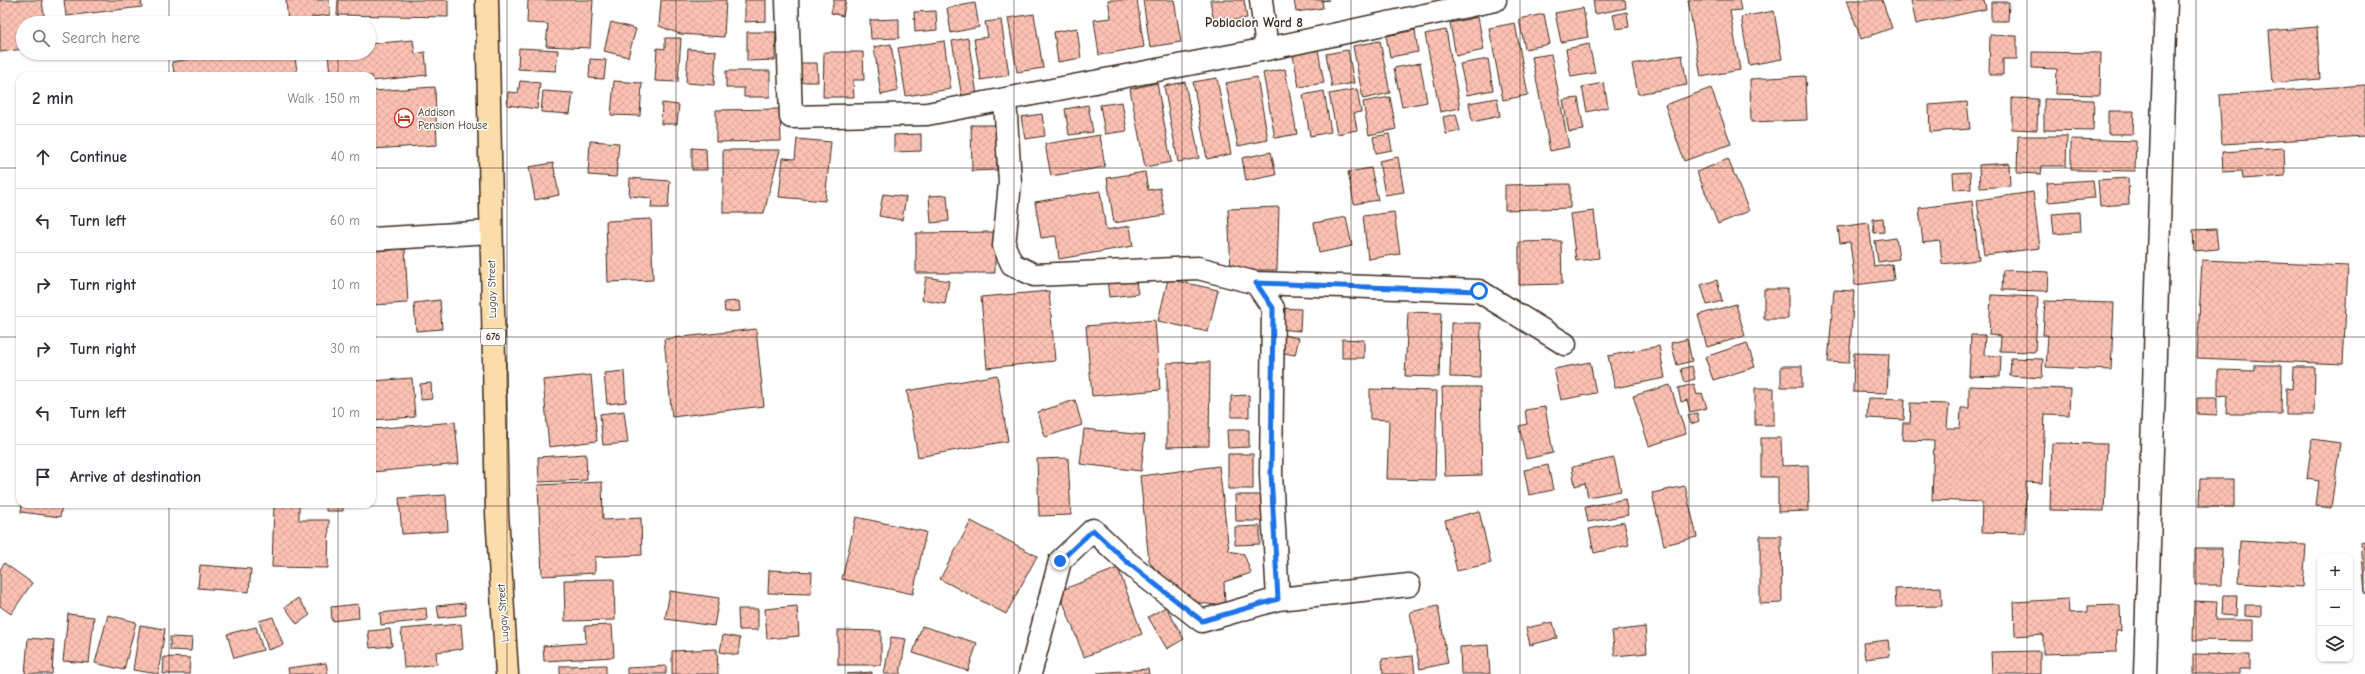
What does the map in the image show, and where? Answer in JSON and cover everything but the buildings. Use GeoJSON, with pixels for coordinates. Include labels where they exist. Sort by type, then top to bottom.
{"type":"FeatureCollection","features":[{"type":"Feature","properties":{"kind":"main road","name":"Lugay Street"},"geometry":{"type":"LineString","coordinates":[[486,0],[497,514],[507,674]]}},
{"type":"Feature","properties":{"kind":"street"},"geometry":{"type":"LineString","coordinates":[[787,0],[791,117],[927,114],[1267,48],[1495,0]]}},
{"type":"Feature","properties":{"kind":"street"},"geometry":{"type":"LineString","coordinates":[[1261,0],[1267,48]]}},
{"type":"Feature","properties":{"kind":"street"},"geometry":{"type":"LineString","coordinates":[[2145,674],[2166,0]]}},
{"type":"Feature","properties":{"kind":"street"},"geometry":{"type":"LineString","coordinates":[[1005,99],[1010,183],[1004,246],[1012,264],[1034,275],[1198,268],[1256,283],[1479,291],[1565,344]]}},
{"type":"Feature","properties":{"kind":"street"},"geometry":{"type":"LineString","coordinates":[[376,239],[491,232]]}},
{"type":"Feature","properties":{"kind":"street"},"geometry":{"type":"LineString","coordinates":[[1256,283],[1273,308],[1271,474],[1278,599]]}},
{"type":"Feature","properties":{"kind":"street"},"geometry":{"type":"LineString","coordinates":[[1030,674],[1060,561],[1093,530],[1127,562],[1202,621],[1278,599],[1409,585]]}},
{"type":"Feature","properties":{"kind":"place","name":"Addison Pension House"},"geometry":{"type":"Point","coordinates":[404,118]}},
{"type":"Feature","properties":{"kind":"district","name":"Poblacion Ward 8"},"geometry":{"type":"Point","coordinates":[1254,22]}},
{"type":"Feature","properties":{"kind":"route"},"geometry":{"type":"LineString","coordinates":[[1060,561],[1093,530],[1127,562],[1202,621],[1278,599],[1271,474],[1273,308],[1256,283],[1479,291]]}}]}
